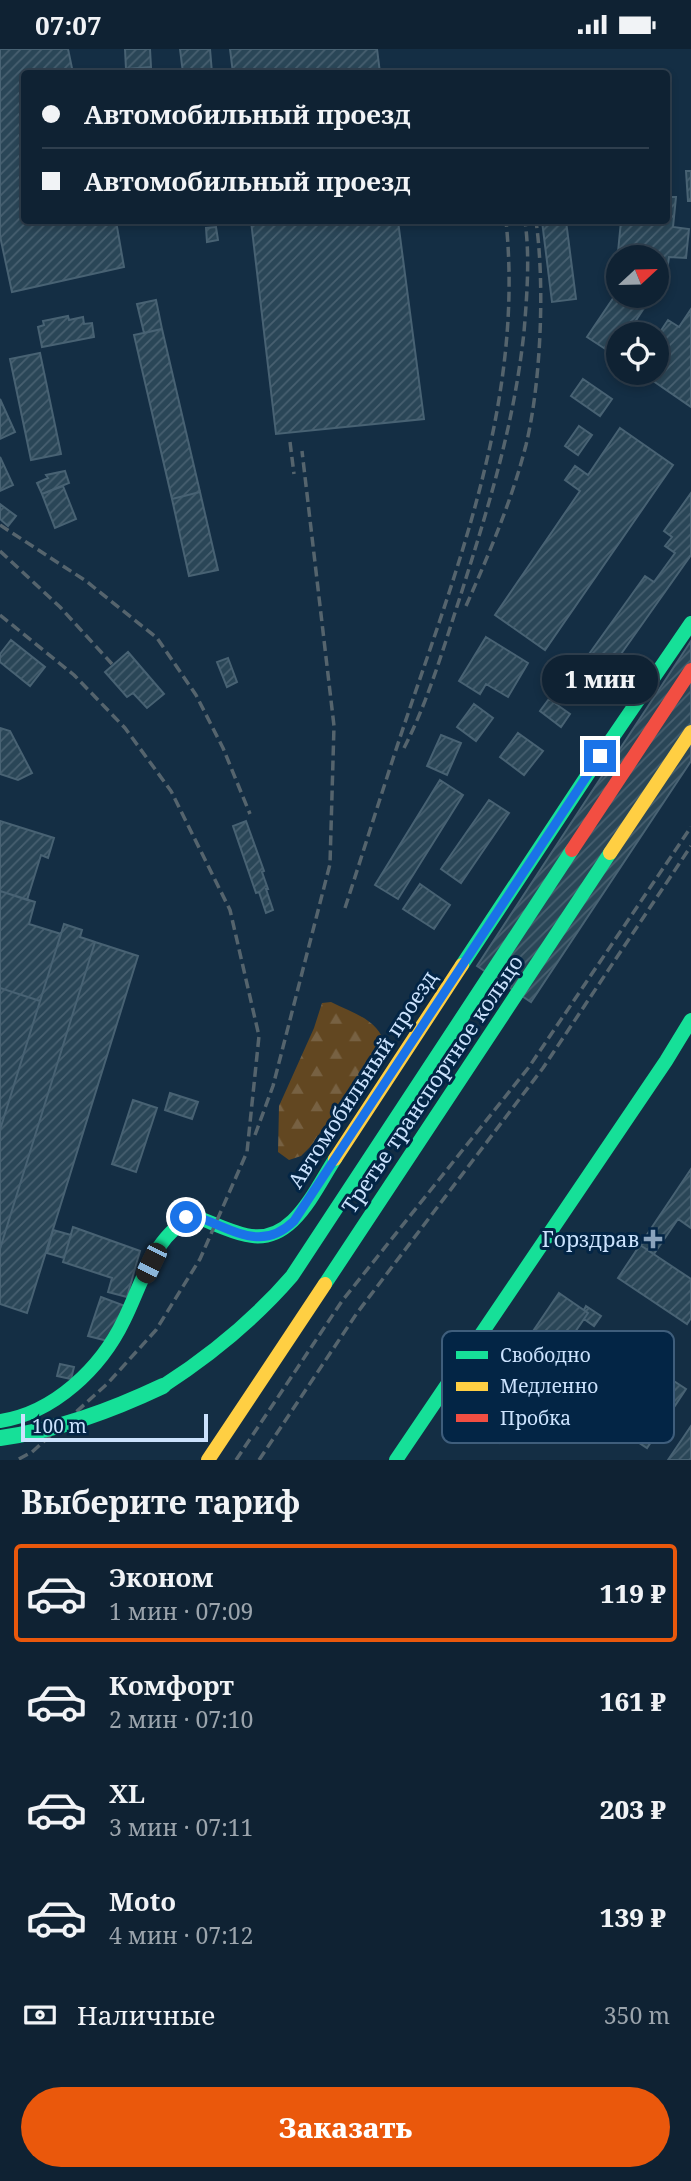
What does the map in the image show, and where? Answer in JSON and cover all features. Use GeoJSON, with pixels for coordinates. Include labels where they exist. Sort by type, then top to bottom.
{"type":"FeatureCollection","features":[{"type":"Feature","properties":{"kind":"main road","name":"Автомобильный проезд"},"geometry":{"type":"LineString","coordinates":[[0,1421],[21,1418],[39,1410],[59,1398],[79,1379],[117,1333],[162,1240],[179,1221],[194,1216],[241,1233],[266,1238],[285,1230],[294,1221],[600,756],[691,623]]}},
{"type":"Feature","properties":{"kind":"main road","name":"Третье транспортное кольцо"},"geometry":{"type":"LineString","coordinates":[[0,1439],[74,1424],[163,1386],[210,1356],[266,1307],[319,1237],[691,670]]}},
{"type":"Feature","properties":{"kind":"main road","name":"Третье транспортное кольцо"},"geometry":{"type":"LineString","coordinates":[[208,1460],[691,732]]}},
{"type":"Feature","properties":{"kind":"main road"},"geometry":{"type":"LineString","coordinates":[[483,1331],[691,1020]]}},
{"type":"Feature","properties":{"kind":"main road"},"geometry":{"type":"LineString","coordinates":[[396,1460],[442,1392]]}},
{"type":"Feature","properties":{"kind":"green space"},"geometry":{"type":"Polygon","coordinates":[[[331,1002],[372,1024],[378,1030],[385,1046],[346,1095],[311,1146],[301,1156],[289,1160],[278,1152],[279,1106],[314,1028],[322,1003],[331,1002]]]}},
{"type":"Feature","properties":{"kind":"building"},"geometry":{"type":"Polygon","coordinates":[[[0,49],[68,49],[72,70],[21,70],[21,224],[117,224],[124,267],[12,292],[0,236],[0,49]]]}},
{"type":"Feature","properties":{"kind":"building"},"geometry":{"type":"Polygon","coordinates":[[[125,49],[150,49],[151,67],[126,69],[125,49]]]}},
{"type":"Feature","properties":{"kind":"building"},"geometry":{"type":"Polygon","coordinates":[[[180,49],[210,49],[212,70],[183,70],[180,49]]]}},
{"type":"Feature","properties":{"kind":"building"},"geometry":{"type":"Polygon","coordinates":[[[230,49],[377,49],[380,70],[233,70],[230,49]]]}},
{"type":"Feature","properties":{"kind":"building"},"geometry":{"type":"Polygon","coordinates":[[[686,171],[691,171],[691,201],[688,201],[686,171]]]}},
{"type":"Feature","properties":{"kind":"building"},"geometry":{"type":"Polygon","coordinates":[[[670,197],[676,197],[673,227],[689,229],[686,258],[669,257],[669,245],[619,245],[621,224],[670,224],[670,197]]]}},
{"type":"Feature","properties":{"kind":"building"},"geometry":{"type":"Polygon","coordinates":[[[251,224],[398,224],[424,419],[276,434],[251,224]]]}},
{"type":"Feature","properties":{"kind":"building"},"geometry":{"type":"Polygon","coordinates":[[[542,224],[566,224],[576,299],[552,302],[542,224]]]}},
{"type":"Feature","properties":{"kind":"building"},"geometry":{"type":"Polygon","coordinates":[[[216,227],[218,240],[207,242],[206,228],[216,227]]]}},
{"type":"Feature","properties":{"kind":"building"},"geometry":{"type":"Polygon","coordinates":[[[156,300],[162,329],[144,333],[137,304],[156,300]]]}},
{"type":"Feature","properties":{"kind":"building"},"geometry":{"type":"Polygon","coordinates":[[[607,308],[644,308],[635,322],[606,322],[606,349],[587,337],[607,308]]]}},
{"type":"Feature","properties":{"kind":"building"},"geometry":{"type":"Polygon","coordinates":[[[691,309],[691,407],[659,385],[669,385],[669,322],[667,322],[668,320],[679,327],[691,309]]]}},
{"type":"Feature","properties":{"kind":"building"},"geometry":{"type":"Polygon","coordinates":[[[68,316],[69,320],[83,317],[84,324],[92,323],[94,337],[42,347],[38,327],[44,325],[43,321],[68,316]]]}},
{"type":"Feature","properties":{"kind":"building"},"geometry":{"type":"Polygon","coordinates":[[[162,329],[200,492],[172,499],[134,335],[162,329]]]}},
{"type":"Feature","properties":{"kind":"building"},"geometry":{"type":"Polygon","coordinates":[[[40,353],[61,454],[31,460],[10,359],[40,353]]]}},
{"type":"Feature","properties":{"kind":"building"},"geometry":{"type":"Polygon","coordinates":[[[583,379],[612,399],[600,416],[571,396],[583,379]]]}},
{"type":"Feature","properties":{"kind":"building"},"geometry":{"type":"Polygon","coordinates":[[[0,399],[15,432],[0,439],[0,399]]]}},
{"type":"Feature","properties":{"kind":"building"},"geometry":{"type":"Polygon","coordinates":[[[579,426],[592,435],[578,455],[565,446],[579,426]]]}},
{"type":"Feature","properties":{"kind":"building"},"geometry":{"type":"Polygon","coordinates":[[[620,428],[673,465],[545,650],[495,615],[580,491],[565,480],[575,466],[588,475],[620,428]]]}},
{"type":"Feature","properties":{"kind":"building"},"geometry":{"type":"Polygon","coordinates":[[[0,457],[13,485],[0,491],[0,457]]]}},
{"type":"Feature","properties":{"kind":"building"},"geometry":{"type":"Polygon","coordinates":[[[65,471],[69,483],[42,494],[37,483],[48,478],[46,475],[65,471]]]}},
{"type":"Feature","properties":{"kind":"building"},"geometry":{"type":"Polygon","coordinates":[[[63,486],[76,519],[55,528],[42,494],[63,486]]]}},
{"type":"Feature","properties":{"kind":"building"},"geometry":{"type":"Polygon","coordinates":[[[200,492],[218,570],[189,576],[172,499],[200,492]]]}},
{"type":"Feature","properties":{"kind":"building"},"geometry":{"type":"Polygon","coordinates":[[[691,493],[691,555],[609,671],[587,657],[645,576],[654,582],[675,553],[665,546],[672,537],[664,531],[691,493]]]}},
{"type":"Feature","properties":{"kind":"building"},"geometry":{"type":"Polygon","coordinates":[[[0,504],[16,516],[8,526],[0,519],[0,504]]]}},
{"type":"Feature","properties":{"kind":"building"},"geometry":{"type":"Polygon","coordinates":[[[486,637],[528,663],[508,697],[486,684],[480,694],[459,681],[486,637]]]}},
{"type":"Feature","properties":{"kind":"building"},"geometry":{"type":"Polygon","coordinates":[[[11,640],[45,667],[30,686],[0,662],[0,654],[11,640]]]}},
{"type":"Feature","properties":{"kind":"building"},"geometry":{"type":"Polygon","coordinates":[[[691,641],[691,761],[531,1002],[477,966],[691,641]]]}},
{"type":"Feature","properties":{"kind":"building"},"geometry":{"type":"Polygon","coordinates":[[[128,652],[164,694],[147,708],[133,693],[127,697],[105,672],[128,652]]]}},
{"type":"Feature","properties":{"kind":"building"},"geometry":{"type":"Polygon","coordinates":[[[228,658],[237,682],[227,687],[217,662],[228,658]]]}},
{"type":"Feature","properties":{"kind":"building"},"geometry":{"type":"Polygon","coordinates":[[[549,699],[570,714],[561,727],[540,711],[549,699]]]}},
{"type":"Feature","properties":{"kind":"building"},"geometry":{"type":"Polygon","coordinates":[[[474,704],[493,718],[476,741],[457,727],[474,704]]]}},
{"type":"Feature","properties":{"kind":"building"},"geometry":{"type":"Polygon","coordinates":[[[0,728],[10,731],[32,773],[18,780],[0,774],[0,728]]]}},
{"type":"Feature","properties":{"kind":"building"},"geometry":{"type":"Polygon","coordinates":[[[518,733],[543,751],[524,775],[500,757],[518,733]]]}},
{"type":"Feature","properties":{"kind":"building"},"geometry":{"type":"Polygon","coordinates":[[[441,735],[461,743],[447,775],[427,766],[441,735]]]}},
{"type":"Feature","properties":{"kind":"building"},"geometry":{"type":"Polygon","coordinates":[[[440,780],[463,795],[398,899],[375,885],[440,780]]]}},
{"type":"Feature","properties":{"kind":"building"},"geometry":{"type":"Polygon","coordinates":[[[489,800],[509,813],[461,883],[441,869],[489,800]]]}},
{"type":"Feature","properties":{"kind":"building"},"geometry":{"type":"Polygon","coordinates":[[[0,821],[54,838],[48,858],[41,855],[27,900],[0,891],[0,821]]]}},
{"type":"Feature","properties":{"kind":"building"},"geometry":{"type":"Polygon","coordinates":[[[246,821],[264,871],[262,872],[273,910],[266,913],[259,892],[256,893],[233,826],[246,821]]]}},
{"type":"Feature","properties":{"kind":"building"},"geometry":{"type":"Polygon","coordinates":[[[420,884],[450,905],[434,929],[403,909],[420,884]]]}},
{"type":"Feature","properties":{"kind":"building"},"geometry":{"type":"Polygon","coordinates":[[[0,891],[35,902],[29,924],[61,934],[40,1001],[0,988],[0,891]]]}},
{"type":"Feature","properties":{"kind":"building"},"geometry":{"type":"Polygon","coordinates":[[[64,924],[82,930],[80,937],[95,942],[0,1249],[0,1130],[64,924]]]}},
{"type":"Feature","properties":{"kind":"building"},"geometry":{"type":"Polygon","coordinates":[[[95,942],[138,956],[27,1313],[0,1304],[0,1249],[95,942]]]}},
{"type":"Feature","properties":{"kind":"building"},"geometry":{"type":"Polygon","coordinates":[[[0,988],[40,1001],[0,1130],[0,988]]]}},
{"type":"Feature","properties":{"kind":"building"},"geometry":{"type":"Polygon","coordinates":[[[170,1093],[198,1102],[192,1119],[165,1110],[170,1093]]]}},
{"type":"Feature","properties":{"kind":"building"},"geometry":{"type":"Polygon","coordinates":[[[133,1100],[157,1108],[136,1172],[112,1164],[133,1100]]]}},
{"type":"Feature","properties":{"kind":"building"},"geometry":{"type":"Polygon","coordinates":[[[691,1169],[691,1228],[678,1219],[654,1254],[640,1245],[691,1169]]]}},
{"type":"Feature","properties":{"kind":"building"},"geometry":{"type":"Polygon","coordinates":[[[73,1227],[140,1251],[127,1297],[108,1292],[112,1278],[63,1262],[73,1227]]]}},
{"type":"Feature","properties":{"kind":"building"},"geometry":{"type":"Polygon","coordinates":[[[53,1230],[71,1235],[64,1258],[47,1253],[53,1230]]]}},
{"type":"Feature","properties":{"kind":"building"},"geometry":{"type":"Polygon","coordinates":[[[640,1245],[691,1279],[691,1318],[687,1324],[618,1278],[640,1245]]]}},
{"type":"Feature","properties":{"kind":"building"},"geometry":{"type":"Polygon","coordinates":[[[559,1293],[588,1313],[576,1331],[533,1331],[559,1293]]]}},
{"type":"Feature","properties":{"kind":"building"},"geometry":{"type":"Polygon","coordinates":[[[101,1297],[125,1306],[108,1341],[88,1336],[101,1297]]]}},
{"type":"Feature","properties":{"kind":"building"},"geometry":{"type":"Polygon","coordinates":[[[586,1306],[601,1316],[594,1326],[584,1319],[588,1313],[584,1310],[586,1306]]]}},
{"type":"Feature","properties":{"kind":"building"},"geometry":{"type":"Polygon","coordinates":[[[60,1364],[74,1367],[71,1379],[57,1376],[60,1364]]]}},
{"type":"Feature","properties":{"kind":"building"},"geometry":{"type":"Polygon","coordinates":[[[674,1381],[686,1389],[674,1407],[674,1381]]]}},
{"type":"Feature","properties":{"kind":"building"},"geometry":{"type":"Polygon","coordinates":[[[691,1426],[691,1460],[668,1460],[691,1426]]]}},
{"type":"Feature","properties":{"kind":"railway"},"geometry":{"type":"LineString","coordinates":[[345,908],[453,580],[486,463],[506,343],[509,282],[506,224]]}},
{"type":"Feature","properties":{"kind":"railway"},"geometry":{"type":"LineString","coordinates":[[404,748],[442,653],[481,529],[507,432],[524,332],[528,262],[525,224]]}},
{"type":"Feature","properties":{"kind":"railway"},"geometry":{"type":"LineString","coordinates":[[466,606],[507,506],[531,420],[538,363],[541,303],[536,224]]}},
{"type":"Feature","properties":{"kind":"railway"},"geometry":{"type":"LineString","coordinates":[[290,442],[294,474]]}},
{"type":"Feature","properties":{"kind":"railway"},"geometry":{"type":"LineString","coordinates":[[255,1135],[273,1086],[330,864],[334,726],[302,451]]}},
{"type":"Feature","properties":{"kind":"railway"},"geometry":{"type":"LineString","coordinates":[[0,525],[86,581],[157,638],[196,695],[223,748],[250,814]]}},
{"type":"Feature","properties":{"kind":"railway"},"geometry":{"type":"LineString","coordinates":[[0,551],[60,607],[112,664]]}},
{"type":"Feature","properties":{"kind":"railway"},"geometry":{"type":"LineString","coordinates":[[0,615],[74,675],[125,728],[171,791],[230,910],[259,1036],[247,1152],[200,1259],[156,1330],[108,1383],[32,1452],[17,1460]]}},
{"type":"Feature","properties":{"kind":"railway"},"geometry":{"type":"LineString","coordinates":[[236,1460],[342,1301],[529,1067],[691,827]]}},
{"type":"Feature","properties":{"kind":"railway"},"geometry":{"type":"LineString","coordinates":[[259,1460],[357,1313],[543,1068],[691,846]]}},
{"type":"Feature","properties":{"kind":"traffic: fast"},"geometry":{"type":"LineString","coordinates":[[462,965],[691,623]]}},
{"type":"Feature","properties":{"kind":"traffic: fast"},"geometry":{"type":"LineString","coordinates":[[163,1386],[231,1336],[292,1276],[572,850]]}},
{"type":"Feature","properties":{"kind":"traffic: fast"},"geometry":{"type":"LineString","coordinates":[[325,1284],[610,853]]}},
{"type":"Feature","properties":{"kind":"traffic: fast"},"geometry":{"type":"LineString","coordinates":[[483,1331],[691,1020]]}},
{"type":"Feature","properties":{"kind":"traffic: fast"},"geometry":{"type":"LineString","coordinates":[[0,1421],[39,1409],[57,1398],[89,1371],[114,1338],[159,1247],[180,1224],[194,1216],[246,1235],[262,1236],[276,1232],[300,1213],[335,1159]]}},
{"type":"Feature","properties":{"kind":"traffic: fast"},"geometry":{"type":"LineString","coordinates":[[0,1438],[83,1418],[163,1386]]}},
{"type":"Feature","properties":{"kind":"traffic: fast"},"geometry":{"type":"LineString","coordinates":[[396,1460],[442,1392]]}},
{"type":"Feature","properties":{"kind":"traffic: slow"},"geometry":{"type":"LineString","coordinates":[[610,853],[691,732]]}},
{"type":"Feature","properties":{"kind":"traffic: slow"},"geometry":{"type":"LineString","coordinates":[[335,1159],[462,965]]}},
{"type":"Feature","properties":{"kind":"traffic: slow"},"geometry":{"type":"LineString","coordinates":[[208,1460],[325,1284]]}},
{"type":"Feature","properties":{"kind":"traffic: jam"},"geometry":{"type":"LineString","coordinates":[[572,850],[691,670]]}},
{"type":"Feature","properties":{"kind":"place","name":"Горздрав"},"geometry":{"type":"Point","coordinates":[653,1239]}},
{"type":"Feature","properties":{"kind":"route"},"geometry":{"type":"LineString","coordinates":[[186,1217],[210,1220],[250,1236],[266,1238],[285,1230],[294,1221],[600,756]]}}]}
